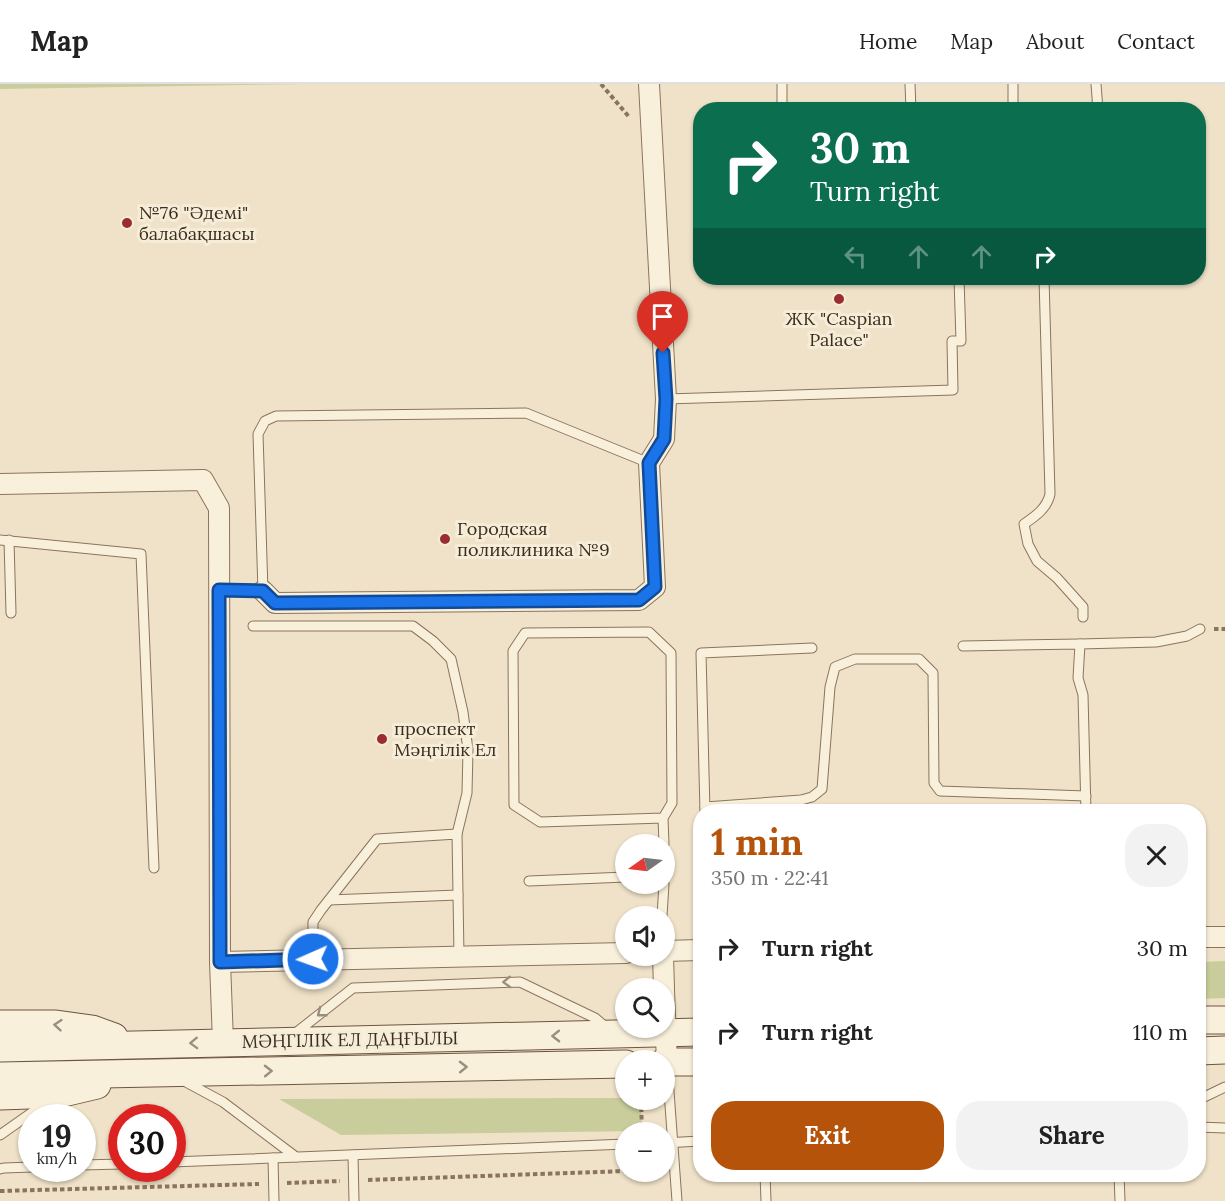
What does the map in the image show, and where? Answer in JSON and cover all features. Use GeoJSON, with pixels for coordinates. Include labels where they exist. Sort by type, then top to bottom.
{"type":"FeatureCollection","features":[{"type":"Feature","properties":{"kind":"main road"},"geometry":{"type":"LineString","coordinates":[[1206,1020],[1225,1020]]}},
{"type":"Feature","properties":{"kind":"main road"},"geometry":{"type":"LineString","coordinates":[[0,1024],[56,1024],[92,1029],[135,1045]]}},
{"type":"Feature","properties":{"kind":"main road","name":"МӘҢГІЛІК ЕЛ ДАҢҒЫЛЫ"},"geometry":{"type":"LineString","coordinates":[[675,1033],[693,1032]]}},
{"type":"Feature","properties":{"kind":"main road","name":"МӘҢГІЛІК ЕЛ ДАҢҒЫЛЫ"},"geometry":{"type":"LineString","coordinates":[[0,1048],[614,1035]]}},
{"type":"Feature","properties":{"kind":"main road"},"geometry":{"type":"LineString","coordinates":[[1206,1051],[1225,1050]]}},
{"type":"Feature","properties":{"kind":"main road"},"geometry":{"type":"LineString","coordinates":[[675,1062],[693,1062]]}},
{"type":"Feature","properties":{"kind":"main road","name":"МӘҢГІЛІК ЕЛ ДАҢҒЫЛЫ"},"geometry":{"type":"LineString","coordinates":[[0,1076],[615,1064]]}},
{"type":"Feature","properties":{"kind":"main road"},"geometry":{"type":"LineString","coordinates":[[0,1096],[59,1094],[136,1073]]}},
{"type":"Feature","properties":{"kind":"street"},"geometry":{"type":"LineString","coordinates":[[263,591],[275,603],[639,600],[655,587],[649,463],[664,439],[666,399],[649,84]]}},
{"type":"Feature","properties":{"kind":"street"},"geometry":{"type":"LineString","coordinates":[[0,484],[203,480],[219,508],[220,962],[223,1042]]}},
{"type":"Feature","properties":{"kind":"street"},"geometry":{"type":"LineString","coordinates":[[1206,937],[1225,937]]}},
{"type":"Feature","properties":{"kind":"street"},"geometry":{"type":"LineString","coordinates":[[675,951],[693,950]]}},
{"type":"Feature","properties":{"kind":"street"},"geometry":{"type":"LineString","coordinates":[[220,962],[615,953]]}},
{"type":"Feature","properties":{"kind":"lane"},"geometry":{"type":"LineString","coordinates":[[782,84],[782,102]]}},
{"type":"Feature","properties":{"kind":"lane"},"geometry":{"type":"LineString","coordinates":[[910,84],[911,102]]}},
{"type":"Feature","properties":{"kind":"lane"},"geometry":{"type":"LineString","coordinates":[[1013,84],[1013,102]]}},
{"type":"Feature","properties":{"kind":"lane"},"geometry":{"type":"LineString","coordinates":[[1096,84],[1097,102]]}},
{"type":"Feature","properties":{"kind":"lane"},"geometry":{"type":"LineString","coordinates":[[666,399],[953,390],[952,341],[961,341],[959,285]]}},
{"type":"Feature","properties":{"kind":"lane"},"geometry":{"type":"LineString","coordinates":[[1044,285],[1050,494],[1048,503],[1024,525],[1028,544],[1037,561],[1058,578],[1077,599],[1083,607],[1083,617]]}},
{"type":"Feature","properties":{"kind":"lane"},"geometry":{"type":"LineString","coordinates":[[219,590],[263,591],[258,434],[265,421],[276,416],[526,412],[649,463]]}},
{"type":"Feature","properties":{"kind":"lane"},"geometry":{"type":"LineString","coordinates":[[11,613],[5,540],[141,554],[154,868]]}},
{"type":"Feature","properties":{"kind":"lane"},"geometry":{"type":"LineString","coordinates":[[253,626],[413,626],[434,641],[451,659],[463,712],[468,750],[467,793],[457,834],[459,956]]}},
{"type":"Feature","properties":{"kind":"lane"},"geometry":{"type":"LineString","coordinates":[[963,646],[1156,642],[1177,639],[1200,629]]}},
{"type":"Feature","properties":{"kind":"lane"},"geometry":{"type":"LineString","coordinates":[[663,818],[540,822],[514,805],[513,651],[525,633],[649,632],[671,653],[672,803],[663,818],[664,834]]}},
{"type":"Feature","properties":{"kind":"lane"},"geometry":{"type":"LineString","coordinates":[[1080,644],[1078,678],[1083,696],[1086,804]]}},
{"type":"Feature","properties":{"kind":"lane"},"geometry":{"type":"LineString","coordinates":[[705,804],[700,653],[812,648]]}},
{"type":"Feature","properties":{"kind":"lane"},"geometry":{"type":"LineString","coordinates":[[758,804],[801,800],[812,797],[822,789],[830,687],[835,667],[855,659],[920,659],[933,673],[934,783],[940,791],[1086,796]]}},
{"type":"Feature","properties":{"kind":"lane"},"geometry":{"type":"LineString","coordinates":[[313,959],[313,922],[376,839],[457,834]]}},
{"type":"Feature","properties":{"kind":"lane"},"geometry":{"type":"LineString","coordinates":[[529,881],[615,877]]}},
{"type":"Feature","properties":{"kind":"lane"},"geometry":{"type":"LineString","coordinates":[[329,900],[458,895]]}},
{"type":"Feature","properties":{"kind":"lane"},"geometry":{"type":"LineString","coordinates":[[284,1041],[353,988],[520,982],[595,1018],[614,1035]]}},
{"type":"Feature","properties":{"kind":"lane"},"geometry":{"type":"LineString","coordinates":[[169,1072],[223,1102],[296,1157]]}},
{"type":"Feature","properties":{"kind":"lane"},"geometry":{"type":"LineString","coordinates":[[1206,1096],[1225,1087]]}},
{"type":"Feature","properties":{"kind":"lane"},"geometry":{"type":"LineString","coordinates":[[0,1135],[59,1094]]}},
{"type":"Feature","properties":{"kind":"lane"},"geometry":{"type":"LineString","coordinates":[[1206,1127],[1225,1128]]}},
{"type":"Feature","properties":{"kind":"lane"},"geometry":{"type":"LineString","coordinates":[[675,1142],[693,1141]]}},
{"type":"Feature","properties":{"kind":"lane"},"geometry":{"type":"LineString","coordinates":[[186,1161],[615,1144]]}},
{"type":"Feature","properties":{"kind":"lane"},"geometry":{"type":"LineString","coordinates":[[353,1155],[354,1201]]}},
{"type":"Feature","properties":{"kind":"lane"},"geometry":{"type":"LineString","coordinates":[[273,1158],[274,1201]]}},
{"type":"Feature","properties":{"kind":"lane"},"geometry":{"type":"LineString","coordinates":[[0,1169],[18,1168]]}},
{"type":"Feature","properties":{"kind":"lane"},"geometry":{"type":"LineString","coordinates":[[674,1182],[677,1201]]}},
{"type":"Feature","properties":{"kind":"lane"},"geometry":{"type":"LineString","coordinates":[[765,1182],[766,1201]]}},
{"type":"Feature","properties":{"kind":"lane"},"geometry":{"type":"LineString","coordinates":[[1119,1182],[1120,1201]]}},
{"type":"Feature","properties":{"kind":"path"},"geometry":{"type":"LineString","coordinates":[[601,84],[652,143]]}},
{"type":"Feature","properties":{"kind":"path"},"geometry":{"type":"LineString","coordinates":[[0,1191],[615,1172]]}},
{"type":"Feature","properties":{"kind":"green space"},"geometry":{"type":"Polygon","coordinates":[[[0,84],[306,84],[0,89],[0,84]]]}},
{"type":"Feature","properties":{"kind":"green space"},"geometry":{"type":"Polygon","coordinates":[[[1225,961],[1225,998],[1206,999],[1206,962],[1225,961]]]}},
{"type":"Feature","properties":{"kind":"green space"},"geometry":{"type":"Polygon","coordinates":[[[615,1098],[615,1110],[641,1110],[642,1122],[615,1122],[615,1131],[341,1135],[279,1099],[615,1098]]]}},
{"type":"Feature","properties":{"kind":"place","name":"№76 \"Әдемі\" балабақшасы"},"geometry":{"type":"Point","coordinates":[127,223]}},
{"type":"Feature","properties":{"kind":"place","name":"ЖК \"Caspian Palace\""},"geometry":{"type":"Point","coordinates":[839,299]}},
{"type":"Feature","properties":{"kind":"place","name":"Городская поликлиника №9"},"geometry":{"type":"Point","coordinates":[445,539]}},
{"type":"Feature","properties":{"kind":"place","name":"проспект Мәңгілік Ел"},"geometry":{"type":"Point","coordinates":[382,739]}},
{"type":"Feature","properties":{"kind":"route"},"geometry":{"type":"LineString","coordinates":[[313,959],[220,962],[219,590],[263,591],[275,603],[639,600],[655,587],[649,463],[664,439],[666,399],[663,353]]}}]}
